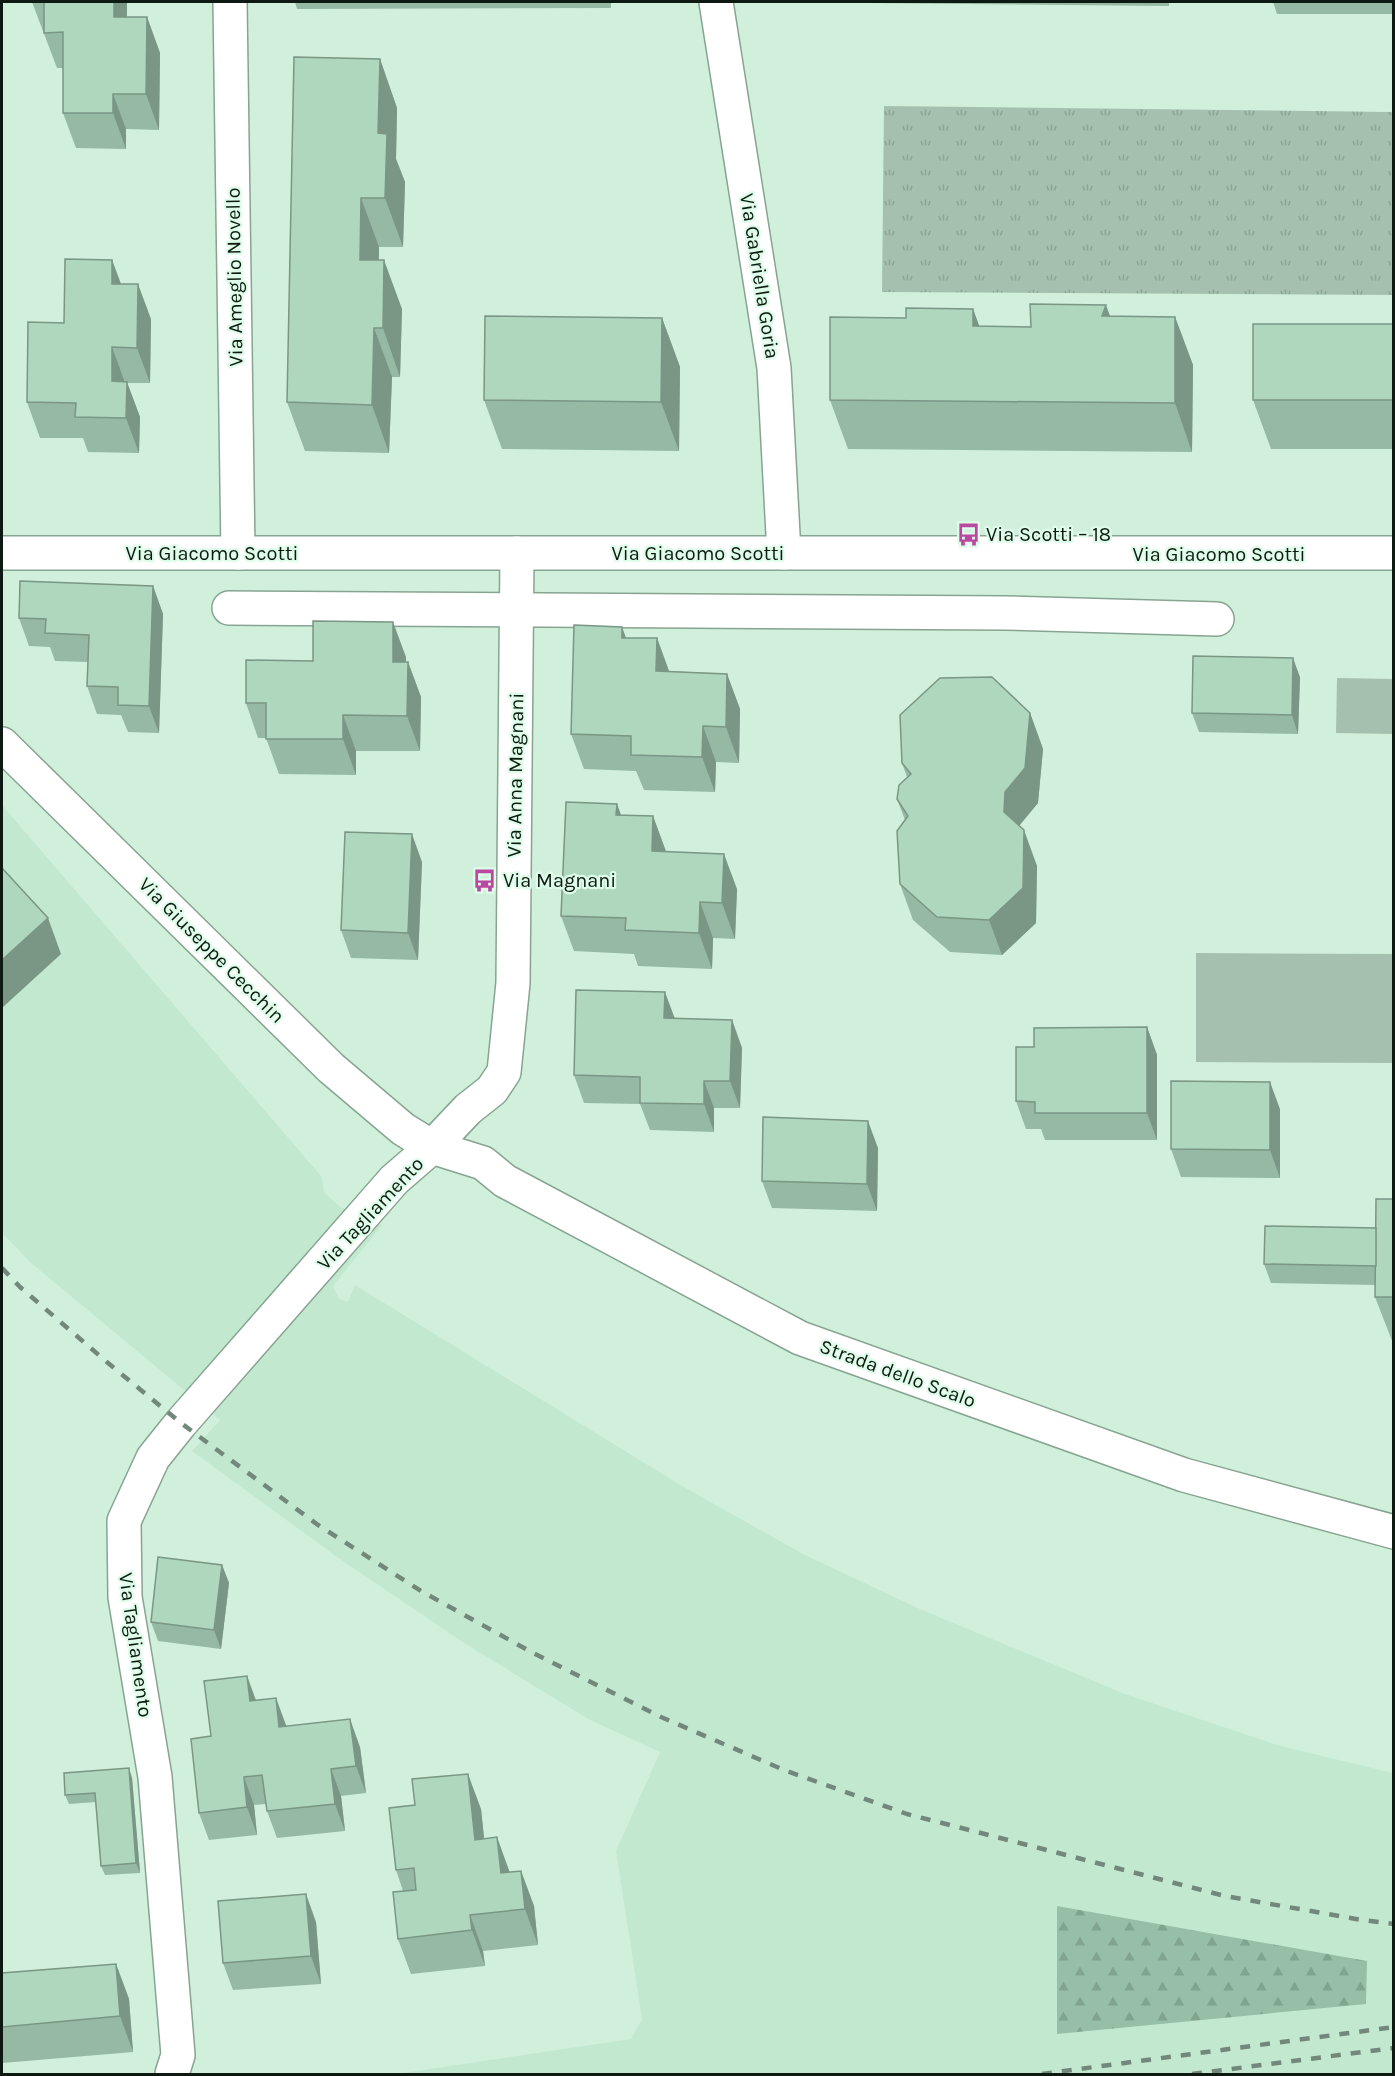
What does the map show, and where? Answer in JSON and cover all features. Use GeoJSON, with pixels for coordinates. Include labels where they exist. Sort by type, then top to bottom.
{"type":"FeatureCollection","features":[{"type":"Feature","properties":{"kind":"street","name":"Via Ameglio Novello"},"geometry":{"type":"LineString","coordinates":[[230,2],[238,554]]}},
{"type":"Feature","properties":{"kind":"street","name":"Via Gabriella Goria"},"geometry":{"type":"LineString","coordinates":[[716,2],[774,368],[784,554]]}},
{"type":"Feature","properties":{"kind":"street","name":"Via Anna Magnani"},"geometry":{"type":"LineString","coordinates":[[432,1147],[468,1109],[492,1090],[504,1072],[513,983],[517,553]]}},
{"type":"Feature","properties":{"kind":"street","name":"Via Giacomo Scotti"},"geometry":{"type":"LineString","coordinates":[[2,554],[1394,554]]}},
{"type":"Feature","properties":{"kind":"street"},"geometry":{"type":"LineString","coordinates":[[229,608],[1006,613],[1217,619]]}},
{"type":"Feature","properties":{"kind":"street","name":"Via Giuseppe Cecchin"},"geometry":{"type":"LineString","coordinates":[[2,744],[331,1068],[403,1129],[432,1147]]}},
{"type":"Feature","properties":{"kind":"street","name":"Strada dello Scalo"},"geometry":{"type":"LineString","coordinates":[[432,1147],[483,1163],[505,1181],[800,1338],[1184,1475],[1394,1532]]}},
{"type":"Feature","properties":{"kind":"street","name":"Via Tagliamento"},"geometry":{"type":"LineString","coordinates":[[172,2074],[178,2055],[155,1777],[125,1598],[124,1521],[153,1458],[181,1424],[394,1180],[432,1147]]}},
{"type":"Feature","properties":{"kind":"shaded area"},"geometry":{"type":"Polygon","coordinates":[[[2,805],[322,1177],[324,1192],[340,1207],[382,1225],[333,1286],[339,1299],[348,1302],[355,1285],[682,1486],[805,1555],[920,1609],[1125,1694],[1277,1745],[1393,1773],[1393,2074],[396,2074],[631,2039],[642,2019],[616,1851],[660,1752],[590,1720],[464,1643],[337,1557],[192,1451],[220,1420],[31,1263],[2,1233],[2,805]]]}},
{"type":"Feature","properties":{"kind":"green space"},"geometry":{"type":"Polygon","coordinates":[[[884,106],[1393,112],[1393,295],[882,292],[884,106]]]}},
{"type":"Feature","properties":{"kind":"green space"},"geometry":{"type":"Polygon","coordinates":[[[1337,678],[1393,679],[1393,734],[1336,733],[1337,678]]]}},
{"type":"Feature","properties":{"kind":"green space"},"geometry":{"type":"Polygon","coordinates":[[[1196,953],[1393,954],[1393,1063],[1196,1062],[1196,953]]]}},
{"type":"Feature","properties":{"kind":"green space"},"geometry":{"type":"Polygon","coordinates":[[[1057,1906],[1367,1961],[1366,2004],[1057,2034],[1057,1906]]]}},
{"type":"Feature","properties":{"kind":"building"},"geometry":{"type":"Polygon","coordinates":[[[44,2],[114,2],[114,17],[147,17],[146,94],[113,94],[113,113],[63,113],[63,32],[44,33],[44,2]]]}},
{"type":"Feature","properties":{"kind":"building"},"geometry":{"type":"Polygon","coordinates":[[[294,57],[380,59],[378,133],[387,134],[385,198],[361,198],[360,260],[384,260],[383,328],[374,328],[372,405],[287,402],[294,57]]]}},
{"type":"Feature","properties":{"kind":"building"},"geometry":{"type":"Polygon","coordinates":[[[65,259],[112,260],[112,284],[138,284],[137,348],[112,347],[112,381],[127,382],[126,418],[75,417],[76,403],[27,402],[28,322],[64,323],[65,259]]]}},
{"type":"Feature","properties":{"kind":"building"},"geometry":{"type":"Polygon","coordinates":[[[1030,304],[1106,305],[1102,316],[1175,317],[1175,403],[830,400],[830,317],[906,318],[906,308],[973,309],[973,326],[1031,327],[1030,304]]]}},
{"type":"Feature","properties":{"kind":"building"},"geometry":{"type":"Polygon","coordinates":[[[485,316],[662,318],[661,402],[484,400],[485,316]]]}},
{"type":"Feature","properties":{"kind":"building"},"geometry":{"type":"Polygon","coordinates":[[[1253,324],[1394,324],[1394,400],[1253,400],[1253,324]]]}},
{"type":"Feature","properties":{"kind":"building"},"geometry":{"type":"Polygon","coordinates":[[[20,581],[153,586],[149,706],[118,705],[118,687],[87,686],[89,635],[45,633],[46,619],[19,618],[20,581]]]}},
{"type":"Feature","properties":{"kind":"building"},"geometry":{"type":"Polygon","coordinates":[[[313,621],[393,622],[393,662],[408,662],[407,716],[343,715],[343,739],[266,739],[266,703],[246,703],[246,660],[313,661],[313,621]]]}},
{"type":"Feature","properties":{"kind":"building"},"geometry":{"type":"Polygon","coordinates":[[[574,625],[622,627],[622,638],[657,638],[656,671],[727,674],[726,727],[703,726],[702,757],[631,755],[631,736],[571,734],[574,625]]]}},
{"type":"Feature","properties":{"kind":"building"},"geometry":{"type":"Polygon","coordinates":[[[1193,656],[1293,658],[1292,715],[1192,713],[1193,656]]]}},
{"type":"Feature","properties":{"kind":"building"},"geometry":{"type":"Polygon","coordinates":[[[992,677],[1030,713],[1025,768],[1005,792],[1004,812],[1024,830],[1023,888],[989,920],[937,917],[900,884],[897,831],[908,816],[897,799],[899,785],[911,774],[902,763],[900,715],[940,678],[992,677]]]}},
{"type":"Feature","properties":{"kind":"building"},"geometry":{"type":"Polygon","coordinates":[[[566,802],[617,804],[616,815],[653,816],[652,851],[724,854],[722,903],[700,902],[699,933],[625,930],[626,918],[561,916],[566,802]]]}},
{"type":"Feature","properties":{"kind":"building"},"geometry":{"type":"Polygon","coordinates":[[[345,832],[412,834],[408,933],[341,930],[345,832]]]}},
{"type":"Feature","properties":{"kind":"building"},"geometry":{"type":"Polygon","coordinates":[[[2,868],[48,918],[2,960],[2,868]]]}},
{"type":"Feature","properties":{"kind":"building"},"geometry":{"type":"Polygon","coordinates":[[[576,990],[665,992],[664,1018],[732,1020],[730,1081],[704,1081],[704,1104],[640,1103],[640,1077],[574,1075],[576,990]]]}},
{"type":"Feature","properties":{"kind":"building"},"geometry":{"type":"Polygon","coordinates":[[[1147,1027],[1147,1113],[1035,1113],[1035,1102],[1016,1101],[1016,1047],[1034,1047],[1034,1028],[1147,1027]]]}},
{"type":"Feature","properties":{"kind":"building"},"geometry":{"type":"Polygon","coordinates":[[[1171,1081],[1270,1082],[1270,1150],[1171,1149],[1171,1081]]]}},
{"type":"Feature","properties":{"kind":"building"},"geometry":{"type":"Polygon","coordinates":[[[763,1117],[868,1121],[867,1184],[762,1181],[763,1117]]]}},
{"type":"Feature","properties":{"kind":"building"},"geometry":{"type":"Polygon","coordinates":[[[1376,1199],[1394,1199],[1394,1297],[1375,1297],[1376,1199]]]}},
{"type":"Feature","properties":{"kind":"building"},"geometry":{"type":"Polygon","coordinates":[[[1265,1226],[1376,1228],[1376,1266],[1264,1264],[1265,1226]]]}},
{"type":"Feature","properties":{"kind":"building"},"geometry":{"type":"Polygon","coordinates":[[[158,1557],[222,1565],[214,1630],[151,1622],[158,1557]]]}},
{"type":"Feature","properties":{"kind":"building"},"geometry":{"type":"Polygon","coordinates":[[[247,1676],[250,1701],[276,1698],[279,1727],[350,1719],[356,1766],[331,1769],[335,1804],[267,1811],[262,1775],[244,1777],[247,1807],[199,1813],[191,1739],[211,1736],[204,1681],[247,1676]]]}},
{"type":"Feature","properties":{"kind":"building"},"geometry":{"type":"Polygon","coordinates":[[[129,1768],[136,1863],[101,1866],[95,1793],[65,1795],[64,1773],[129,1768]]]}},
{"type":"Feature","properties":{"kind":"building"},"geometry":{"type":"Polygon","coordinates":[[[468,1774],[475,1840],[497,1837],[501,1873],[521,1871],[525,1909],[470,1915],[472,1930],[398,1939],[393,1892],[416,1890],[414,1868],[396,1870],[389,1808],[415,1805],[412,1779],[468,1774]]]}},
{"type":"Feature","properties":{"kind":"building"},"geometry":{"type":"Polygon","coordinates":[[[306,1894],[311,1956],[223,1963],[218,1901],[306,1894]]]}},
{"type":"Feature","properties":{"kind":"building"},"geometry":{"type":"Polygon","coordinates":[[[116,1964],[120,2016],[2,2027],[2,1973],[116,1964]]]}},
{"type":"Feature","properties":{"kind":"railway"},"geometry":{"type":"LineString","coordinates":[[2,1268],[20,1287],[181,1423],[318,1525],[421,1591],[533,1653],[661,1717],[784,1770],[907,1814],[1225,1896],[1394,1924]]}},
{"type":"Feature","properties":{"kind":"railway"},"geometry":{"type":"LineString","coordinates":[[1042,2074],[1394,2027]]}},
{"type":"Feature","properties":{"kind":"railway"},"geometry":{"type":"LineString","coordinates":[[1192,2074],[1394,2048]]}},
{"type":"Feature","properties":{"kind":"place","name":"Via Scotti – 18"},"geometry":{"type":"Point","coordinates":[968,534]}},
{"type":"Feature","properties":{"kind":"place","name":"Via Magnani"},"geometry":{"type":"Point","coordinates":[485,880]}}]}
